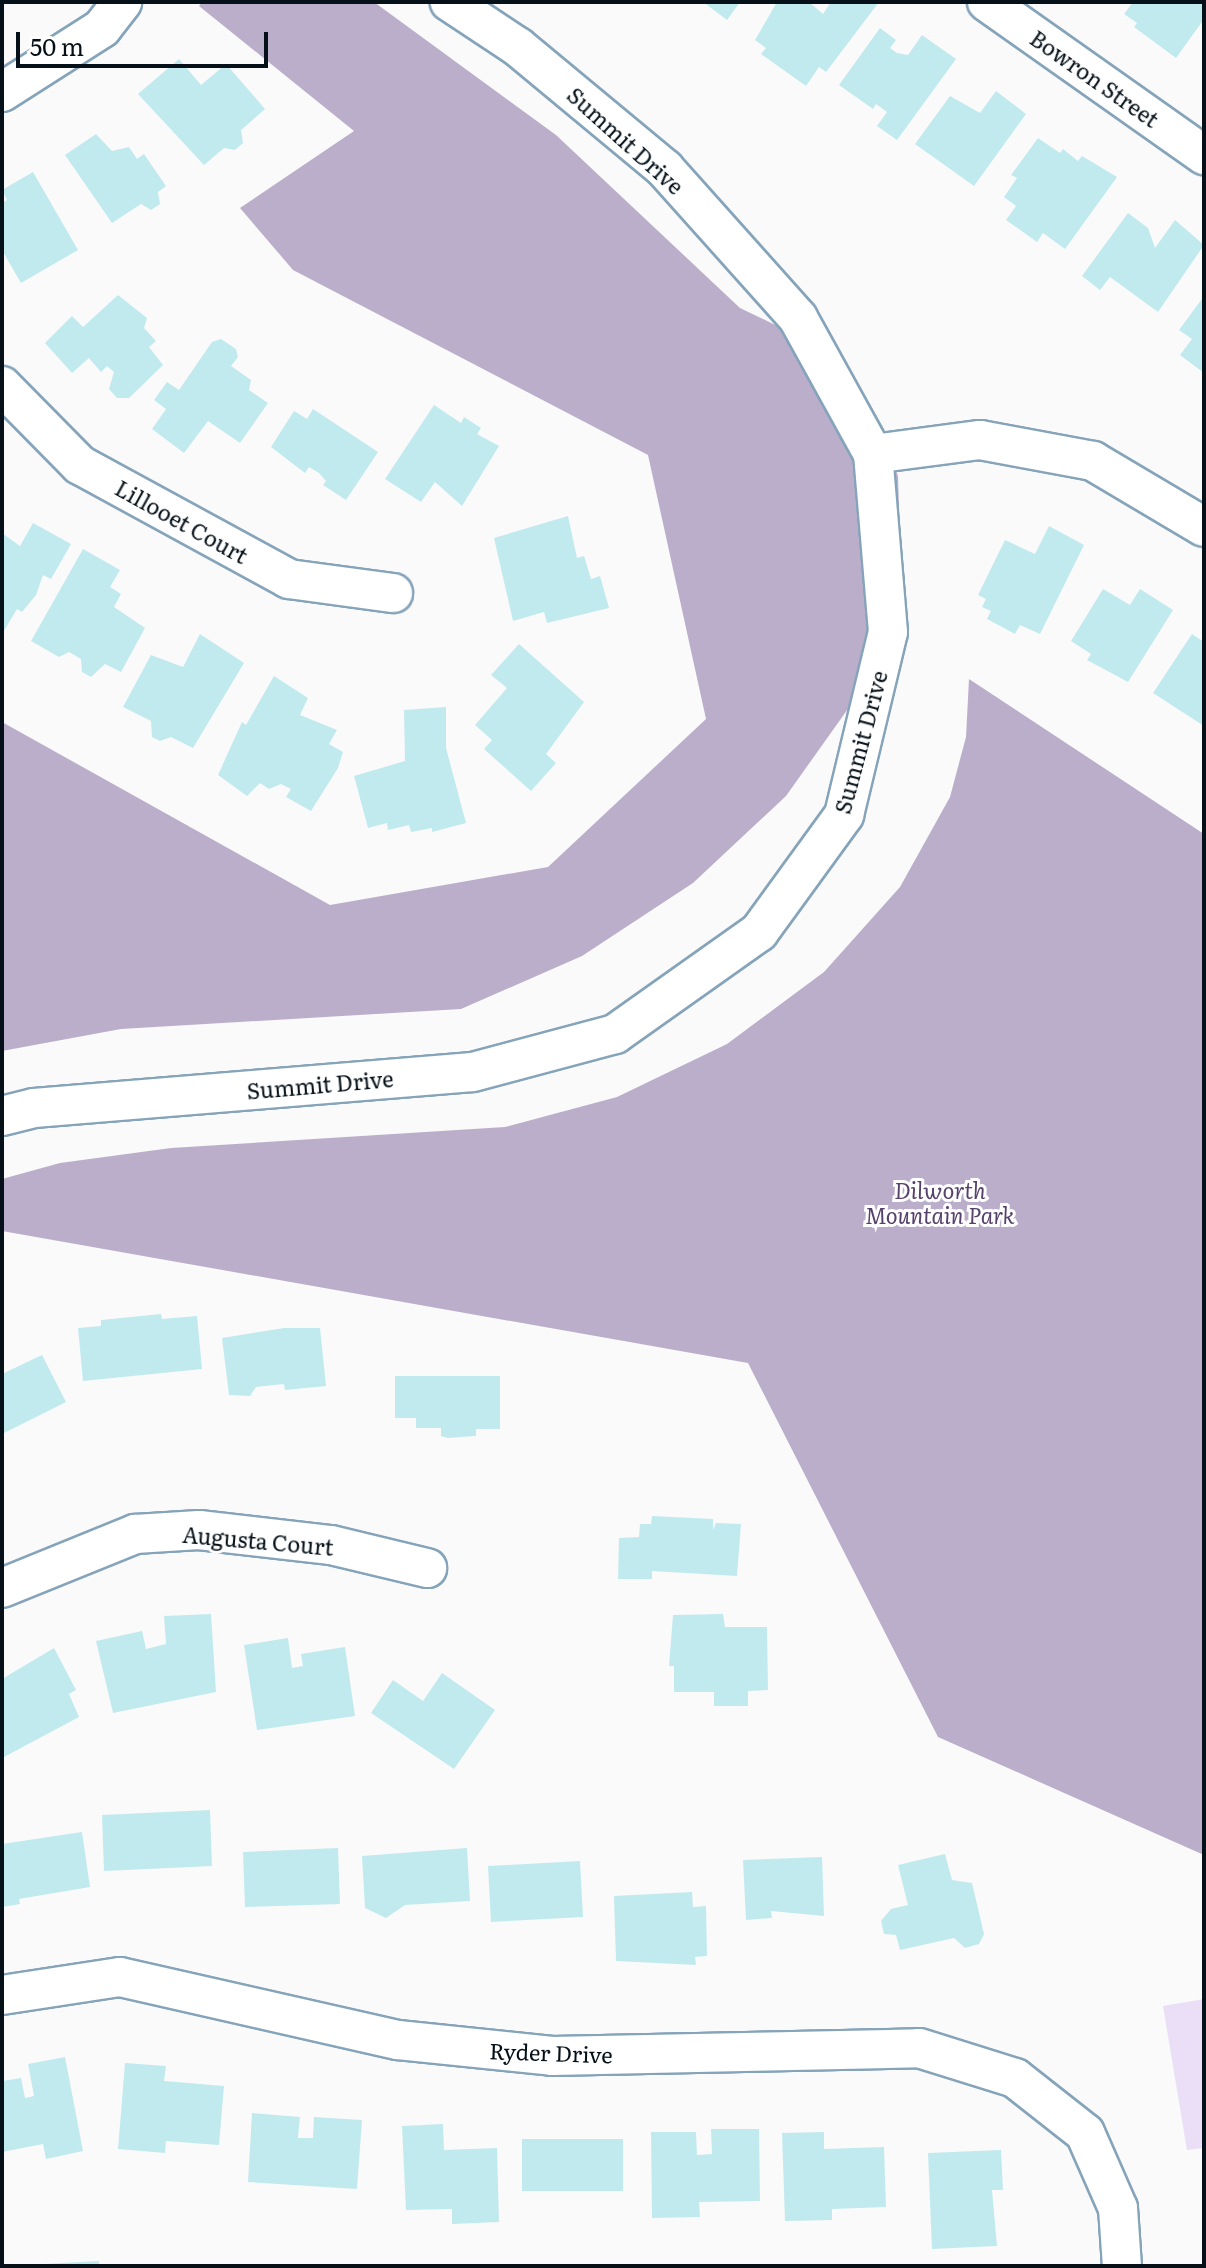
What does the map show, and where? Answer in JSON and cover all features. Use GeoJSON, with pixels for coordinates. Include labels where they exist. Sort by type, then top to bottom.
{"type":"FeatureCollection","features":[{"type":"Feature","properties":{"kind":"street"},"geometry":{"type":"LineString","coordinates":[[2,92],[102,28],[122,2]]}},
{"type":"Feature","properties":{"kind":"street","name":"Summit Drive"},"geometry":{"type":"LineString","coordinates":[[2,1116],[34,1108],[473,1072],[615,1034],[759,932],[844,815],[888,632],[873,454],[798,318],[665,169],[518,47],[450,2]]}},
{"type":"Feature","properties":{"kind":"street","name":"Bowron Street"},"geometry":{"type":"LineString","coordinates":[[987,2],[1204,155]]}},
{"type":"Feature","properties":{"kind":"street","name":"Lillooet Court"},"geometry":{"type":"LineString","coordinates":[[2,386],[80,465],[289,579],[393,593]]}},
{"type":"Feature","properties":{"kind":"street"},"geometry":{"type":"LineString","coordinates":[[873,454],[980,440],[1093,461],[1204,527]]}},
{"type":"Feature","properties":{"kind":"street","name":"Augusta Court"},"geometry":{"type":"LineString","coordinates":[[2,1588],[135,1534],[199,1530],[331,1545],[427,1568]]}},
{"type":"Feature","properties":{"kind":"street","name":"Ryder Drive"},"geometry":{"type":"LineString","coordinates":[[2,1995],[120,1977],[398,2040],[552,2056],[919,2048],[1015,2078],[1085,2133],[1118,2208],[1122,2266]]}},
{"type":"Feature","properties":{"kind":"shaded area"},"geometry":{"type":"Polygon","coordinates":[[[1204,1999],[1204,2148],[1187,2150],[1163,2006],[1204,1999]]]}},
{"type":"Feature","properties":{"kind":"green space"},"geometry":{"type":"Polygon","coordinates":[[[202,2],[374,2],[556,135],[740,308],[798,336],[862,397],[878,421],[898,476],[901,567],[855,699],[786,796],[693,883],[582,956],[461,1009],[121,1029],[2,1051],[2,722],[330,905],[548,867],[706,719],[648,455],[293,270],[240,208],[354,131],[199,6],[202,2]]]}},
{"type":"Feature","properties":{"kind":"green space","name":"Dilworth Mountain Park"},"geometry":{"type":"Polygon","coordinates":[[[969,679],[1204,834],[1204,1855],[938,1737],[748,1363],[2,1231],[2,1179],[60,1163],[171,1148],[505,1127],[617,1097],[727,1044],[824,972],[900,887],[950,797],[966,737],[969,679]]]}},
{"type":"Feature","properties":{"kind":"building"},"geometry":{"type":"Polygon","coordinates":[[[703,2],[740,2],[727,20],[703,2]]]}},
{"type":"Feature","properties":{"kind":"building"},"geometry":{"type":"Polygon","coordinates":[[[777,2],[809,2],[823,14],[831,2],[879,2],[826,72],[819,67],[806,86],[761,54],[766,48],[755,40],[777,2]]]}},
{"type":"Feature","properties":{"kind":"building"},"geometry":{"type":"Polygon","coordinates":[[[1133,2],[1204,2],[1204,19],[1176,58],[1134,27],[1137,23],[1124,14],[1133,2]]]}},
{"type":"Feature","properties":{"kind":"building"},"geometry":{"type":"Polygon","coordinates":[[[880,28],[896,40],[890,48],[897,53],[908,55],[922,35],[956,59],[897,140],[877,126],[887,112],[876,104],[873,109],[839,85],[880,28]]]}},
{"type":"Feature","properties":{"kind":"building"},"geometry":{"type":"Polygon","coordinates":[[[179,59],[201,85],[226,64],[265,109],[241,130],[243,143],[235,150],[224,148],[204,165],[138,94],[179,59]]]}},
{"type":"Feature","properties":{"kind":"building"},"geometry":{"type":"Polygon","coordinates":[[[996,91],[1026,114],[974,186],[915,144],[950,96],[980,113],[996,91]]]}},
{"type":"Feature","properties":{"kind":"building"},"geometry":{"type":"Polygon","coordinates":[[[96,134],[112,151],[129,147],[137,159],[144,154],[166,186],[158,192],[160,204],[151,210],[141,204],[112,223],[65,155],[96,134]]]}},
{"type":"Feature","properties":{"kind":"building"},"geometry":{"type":"Polygon","coordinates":[[[1038,138],[1060,153],[1063,149],[1078,161],[1082,156],[1117,177],[1065,249],[1043,233],[1037,242],[1006,220],[1016,206],[1004,197],[1017,178],[1011,175],[1038,138]]]}},
{"type":"Feature","properties":{"kind":"building"},"geometry":{"type":"Polygon","coordinates":[[[33,172],[78,250],[21,283],[2,250],[2,203],[7,200],[2,190],[33,172]]]}},
{"type":"Feature","properties":{"kind":"building"},"geometry":{"type":"Polygon","coordinates":[[[1128,213],[1148,228],[1155,248],[1175,220],[1204,245],[1158,312],[1110,277],[1100,290],[1082,276],[1128,213]]]}},
{"type":"Feature","properties":{"kind":"building"},"geometry":{"type":"Polygon","coordinates":[[[118,295],[147,318],[144,328],[156,341],[149,347],[163,365],[129,398],[117,398],[109,389],[114,372],[107,366],[101,372],[89,358],[72,373],[45,343],[72,316],[83,327],[118,295]]]}},
{"type":"Feature","properties":{"kind":"building"},"geometry":{"type":"Polygon","coordinates":[[[1204,296],[1204,373],[1180,355],[1192,339],[1179,330],[1204,296]]]}},
{"type":"Feature","properties":{"kind":"building"},"geometry":{"type":"Polygon","coordinates":[[[221,339],[236,349],[238,357],[231,366],[251,380],[249,390],[268,403],[240,443],[208,421],[184,453],[152,429],[166,409],[154,400],[167,382],[179,390],[212,342],[221,339]]]}},
{"type":"Feature","properties":{"kind":"building"},"geometry":{"type":"Polygon","coordinates":[[[434,405],[461,423],[464,417],[481,428],[477,434],[499,446],[462,506],[435,482],[421,502],[385,479],[434,405]]]}},
{"type":"Feature","properties":{"kind":"building"},"geometry":{"type":"Polygon","coordinates":[[[313,409],[378,452],[346,500],[323,485],[326,481],[319,473],[309,467],[305,473],[271,447],[294,411],[307,419],[313,409]]]}},
{"type":"Feature","properties":{"kind":"building"},"geometry":{"type":"Polygon","coordinates":[[[568,516],[577,558],[584,556],[591,579],[600,576],[609,608],[547,623],[544,612],[513,621],[494,538],[568,516]]]}},
{"type":"Feature","properties":{"kind":"building"},"geometry":{"type":"Polygon","coordinates":[[[33,523],[71,544],[51,579],[43,575],[36,595],[22,612],[17,609],[2,634],[2,533],[20,546],[33,523]]]}},
{"type":"Feature","properties":{"kind":"building"},"geometry":{"type":"Polygon","coordinates":[[[1049,526],[1084,545],[1040,634],[1020,625],[1015,634],[987,619],[991,611],[982,607],[986,599],[978,595],[1005,540],[1035,554],[1049,526]]]}},
{"type":"Feature","properties":{"kind":"building"},"geometry":{"type":"Polygon","coordinates":[[[83,549],[120,570],[110,587],[121,594],[114,607],[145,628],[121,672],[105,664],[91,677],[82,672],[81,659],[69,652],[59,657],[31,641],[83,549]]]}},
{"type":"Feature","properties":{"kind":"building"},"geometry":{"type":"Polygon","coordinates":[[[1103,589],[1130,605],[1140,589],[1173,610],[1128,682],[1087,660],[1091,654],[1071,641],[1103,589]]]}},
{"type":"Feature","properties":{"kind":"building"},"geometry":{"type":"Polygon","coordinates":[[[200,634],[244,663],[193,748],[171,737],[160,741],[152,737],[151,721],[123,707],[151,655],[183,667],[200,634]]]}},
{"type":"Feature","properties":{"kind":"building"},"geometry":{"type":"Polygon","coordinates":[[[1192,634],[1204,642],[1204,726],[1153,693],[1192,634]]]}},
{"type":"Feature","properties":{"kind":"building"},"geometry":{"type":"Polygon","coordinates":[[[519,644],[584,702],[546,754],[556,763],[531,791],[484,749],[492,740],[475,725],[507,688],[491,675],[519,644]]]}},
{"type":"Feature","properties":{"kind":"building"},"geometry":{"type":"Polygon","coordinates":[[[274,676],[308,698],[300,715],[337,730],[329,744],[343,752],[338,768],[311,811],[286,797],[291,789],[281,784],[269,789],[260,783],[247,796],[218,775],[242,722],[246,725],[274,676]]]}},
{"type":"Feature","properties":{"kind":"building"},"geometry":{"type":"Polygon","coordinates":[[[446,707],[446,748],[466,823],[432,832],[432,828],[411,832],[409,825],[388,830],[387,823],[368,828],[354,776],[405,761],[404,710],[446,707]]]}},
{"type":"Feature","properties":{"kind":"building"},"geometry":{"type":"Polygon","coordinates":[[[161,1314],[162,1319],[197,1316],[202,1369],[83,1381],[78,1328],[101,1326],[101,1320],[161,1314]]]}},
{"type":"Feature","properties":{"kind":"building"},"geometry":{"type":"Polygon","coordinates":[[[284,1328],[320,1328],[326,1386],[285,1390],[284,1384],[256,1387],[250,1396],[229,1395],[222,1338],[284,1328]]]}},
{"type":"Feature","properties":{"kind":"building"},"geometry":{"type":"Polygon","coordinates":[[[42,1355],[66,1402],[2,1434],[2,1374],[42,1355]]]}},
{"type":"Feature","properties":{"kind":"building"},"geometry":{"type":"Polygon","coordinates":[[[395,1376],[500,1376],[500,1429],[476,1429],[476,1436],[448,1438],[441,1436],[441,1428],[416,1428],[416,1418],[395,1418],[395,1376]]]}},
{"type":"Feature","properties":{"kind":"building"},"geometry":{"type":"Polygon","coordinates":[[[652,1516],[713,1519],[713,1530],[716,1523],[741,1524],[737,1576],[652,1571],[652,1579],[618,1579],[619,1538],[639,1537],[640,1524],[651,1524],[652,1516]]]}},
{"type":"Feature","properties":{"kind":"building"},"geometry":{"type":"Polygon","coordinates":[[[211,1614],[216,1692],[113,1713],[96,1641],[142,1631],[146,1649],[166,1644],[164,1616],[211,1614]]]}},
{"type":"Feature","properties":{"kind":"building"},"geometry":{"type":"Polygon","coordinates":[[[723,1614],[725,1627],[767,1627],[768,1690],[748,1691],[748,1706],[714,1706],[714,1692],[674,1692],[674,1666],[669,1666],[673,1615],[723,1614]]]}},
{"type":"Feature","properties":{"kind":"building"},"geometry":{"type":"Polygon","coordinates":[[[288,1638],[292,1668],[303,1666],[301,1654],[345,1647],[355,1716],[257,1730],[244,1645],[288,1638]]]}},
{"type":"Feature","properties":{"kind":"building"},"geometry":{"type":"Polygon","coordinates":[[[54,1648],[76,1690],[69,1694],[79,1717],[2,1758],[2,1679],[54,1648]]]}},
{"type":"Feature","properties":{"kind":"building"},"geometry":{"type":"Polygon","coordinates":[[[442,1673],[495,1710],[454,1769],[371,1713],[393,1680],[423,1701],[442,1673]]]}},
{"type":"Feature","properties":{"kind":"building"},"geometry":{"type":"Polygon","coordinates":[[[210,1810],[212,1866],[104,1871],[102,1815],[210,1810]]]}},
{"type":"Feature","properties":{"kind":"building"},"geometry":{"type":"Polygon","coordinates":[[[82,1832],[90,1887],[19,1899],[20,1904],[2,1907],[2,1844],[82,1832]]]}},
{"type":"Feature","properties":{"kind":"building"},"geometry":{"type":"Polygon","coordinates":[[[338,1848],[340,1904],[245,1907],[243,1852],[338,1848]]]}},
{"type":"Feature","properties":{"kind":"building"},"geometry":{"type":"Polygon","coordinates":[[[467,1848],[470,1901],[405,1905],[386,1918],[365,1908],[362,1856],[467,1848]]]}},
{"type":"Feature","properties":{"kind":"building"},"geometry":{"type":"Polygon","coordinates":[[[945,1854],[952,1880],[972,1883],[984,1934],[979,1944],[965,1948],[954,1938],[900,1950],[896,1935],[884,1934],[881,1921],[891,1909],[908,1905],[898,1865],[945,1854]]]}},
{"type":"Feature","properties":{"kind":"building"},"geometry":{"type":"Polygon","coordinates":[[[822,1857],[824,1916],[771,1911],[772,1918],[746,1920],[743,1860],[822,1857]]]}},
{"type":"Feature","properties":{"kind":"building"},"geometry":{"type":"Polygon","coordinates":[[[580,1861],[583,1917],[491,1922],[488,1866],[580,1861]]]}},
{"type":"Feature","properties":{"kind":"building"},"geometry":{"type":"Polygon","coordinates":[[[692,1892],[693,1907],[706,1906],[707,1956],[695,1957],[696,1965],[616,1961],[614,1896],[692,1892]]]}},
{"type":"Feature","properties":{"kind":"building"},"geometry":{"type":"Polygon","coordinates":[[[65,2057],[83,2151],[46,2159],[43,2144],[2,2152],[2,2081],[21,2078],[25,2098],[34,2096],[28,2064],[65,2057]]]}},
{"type":"Feature","properties":{"kind":"building"},"geometry":{"type":"Polygon","coordinates":[[[125,2063],[166,2066],[164,2081],[224,2086],[219,2145],[166,2141],[165,2153],[118,2149],[125,2063]]]}},
{"type":"Feature","properties":{"kind":"building"},"geometry":{"type":"Polygon","coordinates":[[[252,2113],[300,2117],[298,2138],[313,2138],[314,2117],[362,2120],[357,2189],[248,2182],[252,2113]]]}},
{"type":"Feature","properties":{"kind":"building"},"geometry":{"type":"Polygon","coordinates":[[[443,2124],[444,2150],[497,2148],[499,2222],[452,2224],[452,2209],[406,2210],[402,2126],[443,2124]]]}},
{"type":"Feature","properties":{"kind":"building"},"geometry":{"type":"Polygon","coordinates":[[[711,2129],[759,2129],[760,2201],[699,2202],[700,2217],[652,2218],[651,2132],[696,2132],[697,2155],[712,2154],[711,2129]]]}},
{"type":"Feature","properties":{"kind":"building"},"geometry":{"type":"Polygon","coordinates":[[[824,2132],[824,2149],[884,2147],[886,2207],[832,2209],[832,2220],[785,2221],[782,2133],[824,2132]]]}},
{"type":"Feature","properties":{"kind":"building"},"geometry":{"type":"Polygon","coordinates":[[[522,2139],[623,2139],[623,2191],[522,2191],[522,2139]]]}},
{"type":"Feature","properties":{"kind":"building"},"geometry":{"type":"Polygon","coordinates":[[[1001,2150],[1003,2190],[992,2190],[997,2246],[932,2249],[928,2153],[1001,2150]]]}},
{"type":"Feature","properties":{"kind":"building"},"geometry":{"type":"Polygon","coordinates":[[[99,2261],[99,2266],[44,2266],[44,2264],[99,2261]]]}}]}
